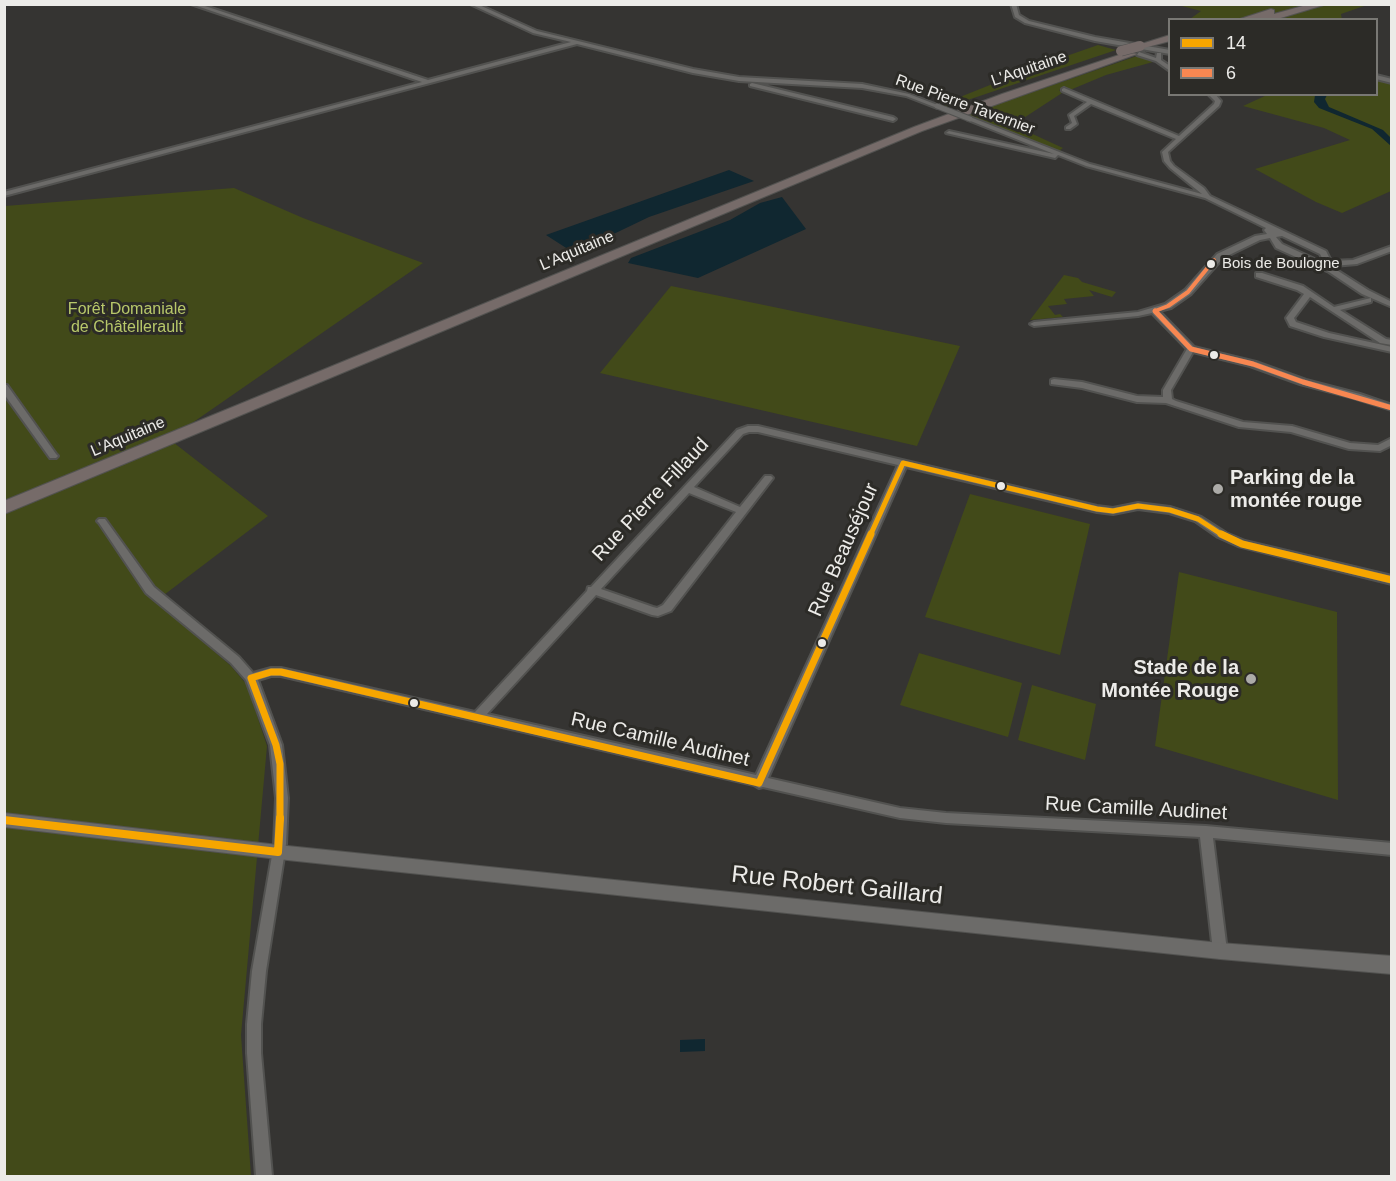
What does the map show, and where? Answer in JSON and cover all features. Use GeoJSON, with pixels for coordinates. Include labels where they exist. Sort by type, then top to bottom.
{"type":"FeatureCollection","features":[{"type":"Feature","properties":{"kind":"highway"},"geometry":{"type":"LineString","coordinates":[[1249,18],[1303,4]]}},
{"type":"Feature","properties":{"kind":"highway"},"geometry":{"type":"LineString","coordinates":[[1269,18],[1323,4]]}},
{"type":"Feature","properties":{"kind":"highway","name":"L'Aquitaine"},"geometry":{"type":"LineString","coordinates":[[4,495],[894,132],[997,92],[1168,39]]}},
{"type":"Feature","properties":{"kind":"highway","name":"L'Aquitaine"},"geometry":{"type":"LineString","coordinates":[[4,507],[936,122],[1131,50],[1156,50],[1168,44]]}},
{"type":"Feature","properties":{"kind":"street"},"geometry":{"type":"LineString","coordinates":[[193,4],[427,81]]}},
{"type":"Feature","properties":{"kind":"street","name":"Rue Pierre Tavernier"},"geometry":{"type":"LineString","coordinates":[[472,4],[526,29],[701,73],[739,79],[855,85],[907,95],[1108,172],[1207,197],[1323,254],[1330,266],[1365,292],[1392,305]]}},
{"type":"Feature","properties":{"kind":"street"},"geometry":{"type":"LineString","coordinates":[[1013,4],[1017,16],[1027,22],[1168,52]]}},
{"type":"Feature","properties":{"kind":"street"},"geometry":{"type":"LineString","coordinates":[[1028,27],[1158,60],[1168,68]]}},
{"type":"Feature","properties":{"kind":"street"},"geometry":{"type":"LineString","coordinates":[[4,194],[575,43]]}},
{"type":"Feature","properties":{"kind":"street"},"geometry":{"type":"LineString","coordinates":[[1156,50],[1158,60]]}},
{"type":"Feature","properties":{"kind":"street"},"geometry":{"type":"LineString","coordinates":[[739,79],[750,84],[893,119]]}},
{"type":"Feature","properties":{"kind":"street"},"geometry":{"type":"LineString","coordinates":[[1064,90],[1178,138]]}},
{"type":"Feature","properties":{"kind":"street"},"geometry":{"type":"LineString","coordinates":[[1207,197],[1202,189],[1167,161],[1165,152],[1217,105],[1218,101],[1213,96]]}},
{"type":"Feature","properties":{"kind":"street"},"geometry":{"type":"LineString","coordinates":[[1068,128],[1075,124],[1071,116],[1090,102]]}},
{"type":"Feature","properties":{"kind":"street"},"geometry":{"type":"LineString","coordinates":[[949,133],[1040,155],[1067,158]]}},
{"type":"Feature","properties":{"kind":"street","name":"Rue Pierre Tavernier"},"geometry":{"type":"LineString","coordinates":[[1264,225],[1279,246],[1317,263],[1330,266],[1354,262],[1392,248]]}},
{"type":"Feature","properties":{"kind":"street"},"geometry":{"type":"LineString","coordinates":[[1034,324],[1155,311],[1168,306],[1188,292],[1220,256],[1235,247],[1271,234]]}},
{"type":"Feature","properties":{"kind":"street","name":"Rue Pierre Tavernier"},"geometry":{"type":"LineString","coordinates":[[1271,234],[1281,234]]}},
{"type":"Feature","properties":{"kind":"street"},"geometry":{"type":"LineString","coordinates":[[1259,275],[1300,288],[1383,340],[1392,343]]}},
{"type":"Feature","properties":{"kind":"street"},"geometry":{"type":"LineString","coordinates":[[1309,293],[1290,318],[1293,324],[1327,335],[1392,350]]}},
{"type":"Feature","properties":{"kind":"street"},"geometry":{"type":"LineString","coordinates":[[1334,309],[1368,300]]}},
{"type":"Feature","properties":{"kind":"street"},"geometry":{"type":"LineString","coordinates":[[1155,311],[1191,349],[1253,364],[1303,382],[1392,408]]}},
{"type":"Feature","properties":{"kind":"street"},"geometry":{"type":"LineString","coordinates":[[1168,400],[1167,390],[1191,349]]}},
{"type":"Feature","properties":{"kind":"street"},"geometry":{"type":"LineString","coordinates":[[1054,382],[1082,385],[1137,399],[1168,400],[1251,427],[1292,429],[1358,447],[1380,448],[1391,444]]}},
{"type":"Feature","properties":{"kind":"street"},"geometry":{"type":"LineString","coordinates":[[4,387],[53,456]]}},
{"type":"Feature","properties":{"kind":"street","name":"Rue Pierre Fillaud"},"geometry":{"type":"LineString","coordinates":[[477,717],[740,432],[748,429],[903,463]]}},
{"type":"Feature","properties":{"kind":"street"},"geometry":{"type":"LineString","coordinates":[[903,463],[1097,509],[1113,511],[1138,506],[1170,510],[1198,519],[1222,536],[1242,544],[1392,580]]}},
{"type":"Feature","properties":{"kind":"street","name":"Rue Beauséjour"},"geometry":{"type":"LineString","coordinates":[[759,783],[903,463]]}},
{"type":"Feature","properties":{"kind":"street"},"geometry":{"type":"LineString","coordinates":[[592,590],[652,610],[663,610],[768,478]]}},
{"type":"Feature","properties":{"kind":"street"},"geometry":{"type":"LineString","coordinates":[[687,488],[742,511]]}},
{"type":"Feature","properties":{"kind":"street"},"geometry":{"type":"LineString","coordinates":[[102,521],[150,590],[236,660],[251,678],[276,745],[280,764],[282,798],[278,852],[259,971],[254,1024],[254,1053],[264,1176]]}},
{"type":"Feature","properties":{"kind":"street","name":"Rue Camille Audinet"},"geometry":{"type":"LineString","coordinates":[[251,678],[271,672],[280,672],[759,783],[900,813],[946,818],[1206,832],[1392,849]]}},
{"type":"Feature","properties":{"kind":"street","name":"Rue Robert Gaillard"},"geometry":{"type":"LineString","coordinates":[[4,820],[278,852],[1220,951],[1392,965]]}},
{"type":"Feature","properties":{"kind":"street"},"geometry":{"type":"LineString","coordinates":[[1206,832],[1220,951]]}},
{"type":"Feature","properties":{"kind":"green space"},"geometry":{"type":"Polygon","coordinates":[[[1178,5],[1367,5],[1341,14],[1342,18],[1191,18],[1201,11],[1178,5]]]}},
{"type":"Feature","properties":{"kind":"green space"},"geometry":{"type":"Polygon","coordinates":[[[1098,45],[1116,50],[947,107],[940,105],[1035,67],[1098,45]]]}},
{"type":"Feature","properties":{"kind":"green space"},"geometry":{"type":"Polygon","coordinates":[[[1137,56],[1153,62],[1106,75],[1070,90],[1065,88],[1059,90],[1062,93],[1013,125],[1063,148],[1060,150],[1067,155],[966,115],[1137,56]]]}},
{"type":"Feature","properties":{"kind":"green space"},"geometry":{"type":"Polygon","coordinates":[[[1378,79],[1391,82],[1391,191],[1342,213],[1316,202],[1255,169],[1350,140],[1324,128],[1243,106],[1265,96],[1378,96],[1378,79]]]}},
{"type":"Feature","properties":{"kind":"green space","name":"Forêt Domaniale de Châtellerault"},"geometry":{"type":"Polygon","coordinates":[[[234,188],[303,218],[423,263],[169,439],[268,516],[156,601],[231,666],[247,685],[267,746],[241,1035],[251,1176],[5,1176],[5,206],[234,188]]]}},
{"type":"Feature","properties":{"kind":"green space"},"geometry":{"type":"Polygon","coordinates":[[[1064,275],[1116,292],[1112,297],[1089,290],[1094,296],[1064,299],[1067,304],[1048,306],[1055,315],[1060,314],[1063,317],[1030,320],[1064,275]]]}},
{"type":"Feature","properties":{"kind":"green space"},"geometry":{"type":"Polygon","coordinates":[[[671,286],[960,346],[917,446],[600,373],[671,286]]]}},
{"type":"Feature","properties":{"kind":"green space"},"geometry":{"type":"Polygon","coordinates":[[[970,494],[1090,524],[1060,655],[925,617],[970,494]]]}},
{"type":"Feature","properties":{"kind":"green space","name":"Stade de la Montée Rouge"},"geometry":{"type":"Polygon","coordinates":[[[1179,572],[1337,612],[1338,800],[1155,746],[1179,572]]]}},
{"type":"Feature","properties":{"kind":"green space"},"geometry":{"type":"Polygon","coordinates":[[[919,653],[1022,683],[1008,737],[900,705],[919,653]]]}},
{"type":"Feature","properties":{"kind":"green space"},"geometry":{"type":"Polygon","coordinates":[[[1032,685],[1096,704],[1085,760],[1018,740],[1032,685]]]}},
{"type":"Feature","properties":{"kind":"water"},"geometry":{"type":"Polygon","coordinates":[[[1315,96],[1326,96],[1325,99],[1329,107],[1383,130],[1391,138],[1391,146],[1372,129],[1319,108],[1314,102],[1315,96]]]}},
{"type":"Feature","properties":{"kind":"water"},"geometry":{"type":"Polygon","coordinates":[[[729,170],[754,181],[649,217],[574,253],[546,235],[729,170]]]}},
{"type":"Feature","properties":{"kind":"water"},"geometry":{"type":"Polygon","coordinates":[[[782,197],[806,229],[698,278],[628,263],[631,258],[730,220],[760,203],[782,197]]]}},
{"type":"Feature","properties":{"kind":"water"},"geometry":{"type":"Polygon","coordinates":[[[705,1039],[705,1051],[680,1052],[680,1040],[705,1039]]]}},
{"type":"Feature","properties":{"kind":"transit line","name":"6"},"geometry":{"type":"LineString","coordinates":[[1155,311],[1168,306],[1188,292],[1214,260]]}},
{"type":"Feature","properties":{"kind":"transit line","name":"6"},"geometry":{"type":"LineString","coordinates":[[1155,311],[1191,349],[1253,364],[1303,382],[1392,408]]}},
{"type":"Feature","properties":{"kind":"transit line","name":"14"},"geometry":{"type":"LineString","coordinates":[[903,463],[1097,509],[1113,511],[1138,506],[1170,510],[1198,519],[1222,535],[1242,544],[1392,580]]}},
{"type":"Feature","properties":{"kind":"transit line","name":"14"},"geometry":{"type":"LineString","coordinates":[[759,783],[903,463]]}},
{"type":"Feature","properties":{"kind":"transit line","name":"14"},"geometry":{"type":"LineString","coordinates":[[251,678],[271,672],[281,672],[759,783]]}},
{"type":"Feature","properties":{"kind":"transit line","name":"14"},"geometry":{"type":"LineString","coordinates":[[251,678],[276,745],[280,764],[282,798],[278,852]]}},
{"type":"Feature","properties":{"kind":"transit line","name":"14"},"geometry":{"type":"LineString","coordinates":[[4,820],[278,852]]}},
{"type":"Feature","properties":{"kind":"place","name":"Bois de Boulogne"},"geometry":{"type":"Point","coordinates":[1211,264]}},
{"type":"Feature","properties":{"kind":"place","name":"Parking de la montée rouge"},"geometry":{"type":"Point","coordinates":[1218,489]}},
{"type":"Feature","properties":{"kind":"place","name":"Stade de la Montée Rouge"},"geometry":{"type":"Point","coordinates":[1251,679]}}]}
